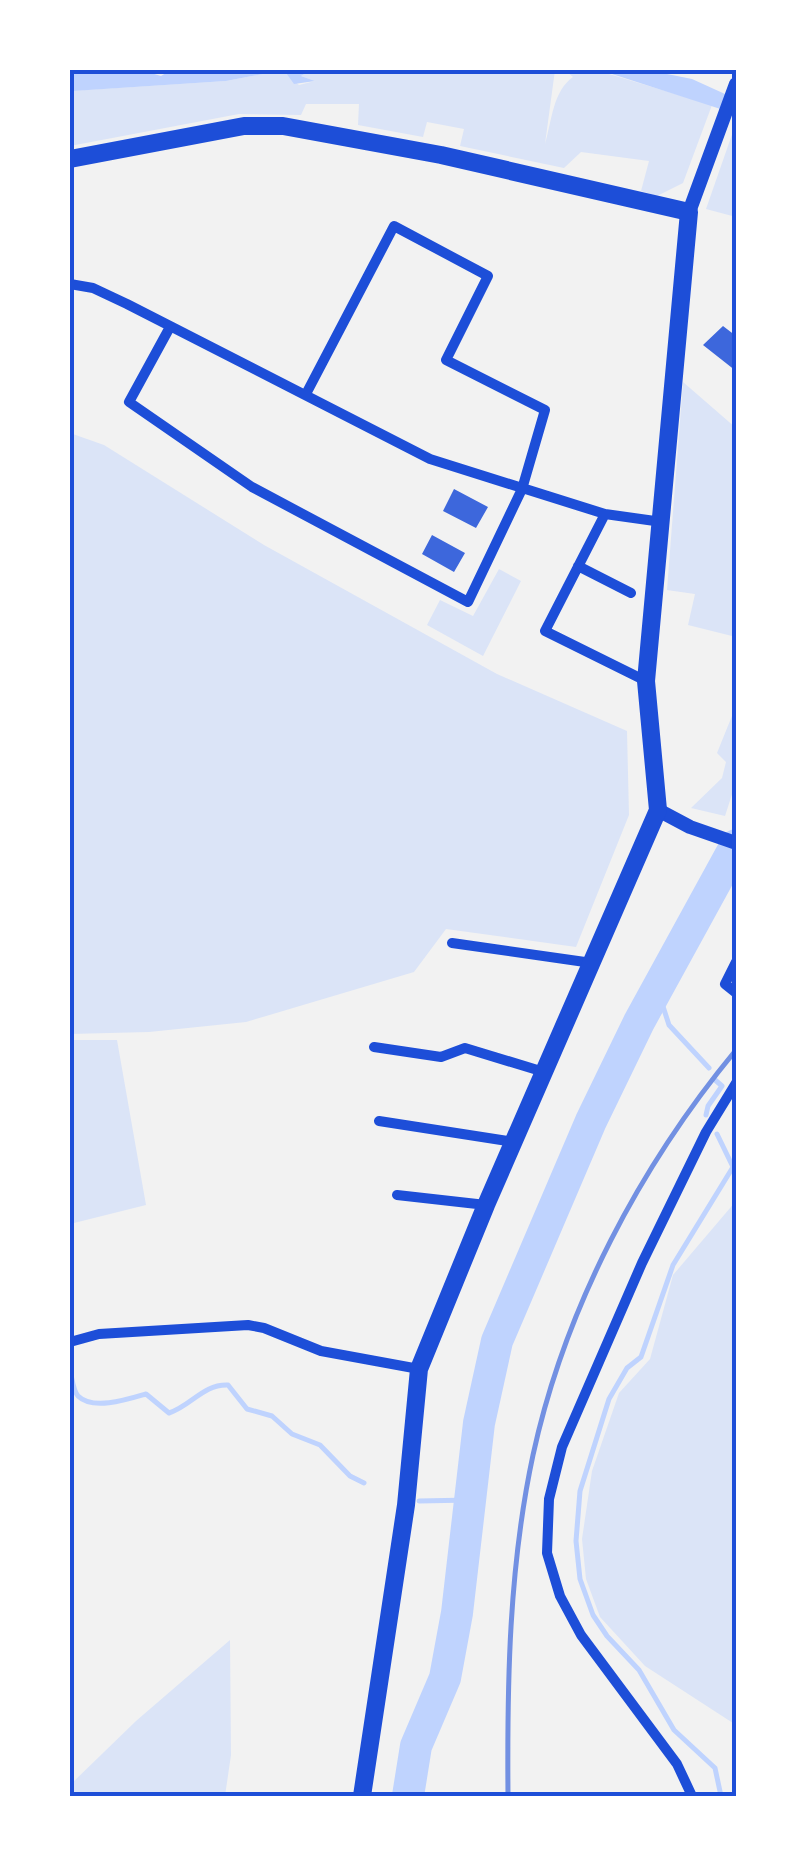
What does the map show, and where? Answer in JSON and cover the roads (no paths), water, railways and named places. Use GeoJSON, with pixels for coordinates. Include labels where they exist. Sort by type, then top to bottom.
{"type":"FeatureCollection","features":[{"type":"Feature","properties":{"kind":"main road"},"geometry":{"type":"LineString","coordinates":[[70,159],[244,126],[282,126],[442,155],[689,212],[646,681],[658,810],[486,1205],[420,1368],[406,1505],[362,1796]]}},
{"type":"Feature","properties":{"kind":"street"},"geometry":{"type":"LineString","coordinates":[[689,212],[733,91]]}},
{"type":"Feature","properties":{"kind":"street"},"geometry":{"type":"LineString","coordinates":[[170,327],[128,402],[252,486],[468,602],[522,489],[545,410],[446,360],[488,276],[394,226],[306,394]]}},
{"type":"Feature","properties":{"kind":"street"},"geometry":{"type":"LineString","coordinates":[[70,284],[93,288],[430,459],[605,514],[663,522]]}},
{"type":"Feature","properties":{"kind":"street"},"geometry":{"type":"LineString","coordinates":[[605,514],[545,630],[646,681]]}},
{"type":"Feature","properties":{"kind":"street"},"geometry":{"type":"LineString","coordinates":[[578,566],[631,593]]}},
{"type":"Feature","properties":{"kind":"street"},"geometry":{"type":"LineString","coordinates":[[658,810],[736,844]]}},
{"type":"Feature","properties":{"kind":"street"},"geometry":{"type":"LineString","coordinates":[[452,943],[592,963]]}},
{"type":"Feature","properties":{"kind":"street"},"geometry":{"type":"LineString","coordinates":[[735,992],[724,984],[736,962]]}},
{"type":"Feature","properties":{"kind":"street"},"geometry":{"type":"LineString","coordinates":[[374,1048],[442,1057],[464,1048],[544,1072]]}},
{"type":"Feature","properties":{"kind":"street"},"geometry":{"type":"LineString","coordinates":[[692,1796],[677,1764],[581,1635],[560,1596],[547,1553],[548,1499],[562,1448],[642,1263],[706,1132],[736,1083]]}},
{"type":"Feature","properties":{"kind":"street"},"geometry":{"type":"LineString","coordinates":[[380,1120],[514,1142]]}},
{"type":"Feature","properties":{"kind":"street"},"geometry":{"type":"LineString","coordinates":[[396,1195],[486,1205]]}},
{"type":"Feature","properties":{"kind":"street"},"geometry":{"type":"LineString","coordinates":[[70,1342],[99,1334],[248,1324],[321,1351],[420,1368]]}},
{"type":"Feature","properties":{"kind":"water"},"geometry":{"type":"Polygon","coordinates":[[[70,70],[141,70],[161,76],[171,70],[284,70],[226,81],[70,91],[70,70]]]}},
{"type":"Feature","properties":{"kind":"water"},"geometry":{"type":"Polygon","coordinates":[[[284,70],[311,70],[301,76],[315,81],[294,84],[284,70]]]}},
{"type":"Feature","properties":{"kind":"water"},"geometry":{"type":"Polygon","coordinates":[[[578,70],[647,70],[692,79],[736,99],[736,114],[612,74],[578,70]]]}},
{"type":"Feature","properties":{"kind":"waterway"},"geometry":{"type":"LineString","coordinates":[[408,1796],[416,1746],[445,1678],[457,1613],[479,1423],[497,1341],[591,1121],[639,1022],[736,845]]}},
{"type":"Feature","properties":{"kind":"waterway"},"geometry":{"type":"LineString","coordinates":[[658,991],[669,1025],[709,1068]]}},
{"type":"Feature","properties":{"kind":"waterway"},"geometry":{"type":"LineString","coordinates":[[706,1115],[722,1086],[714,1079]]}},
{"type":"Feature","properties":{"kind":"waterway"},"geometry":{"type":"LineString","coordinates":[[717,1134],[733,1167],[673,1265],[641,1357],[627,1368],[609,1399],[580,1491],[576,1541],[580,1579],[593,1615],[639,1670],[674,1730],[715,1768],[721,1796]]}},
{"type":"Feature","properties":{"kind":"waterway"},"geometry":{"type":"LineString","coordinates":[[70,1371],[76,1394],[85,1400],[111,1402],[146,1394],[169,1413],[211,1388],[228,1385],[247,1409],[272,1416],[292,1434],[320,1445],[350,1476],[364,1483]]}},
{"type":"Feature","properties":{"kind":"waterway"},"geometry":{"type":"LineString","coordinates":[[419,1501],[470,1500]]}},
{"type":"Feature","properties":{"kind":"railway"},"geometry":{"type":"LineString","coordinates":[[508,1796],[514,1582],[525,1497],[547,1400],[565,1346],[610,1241],[668,1142],[736,1050]]}}]}
